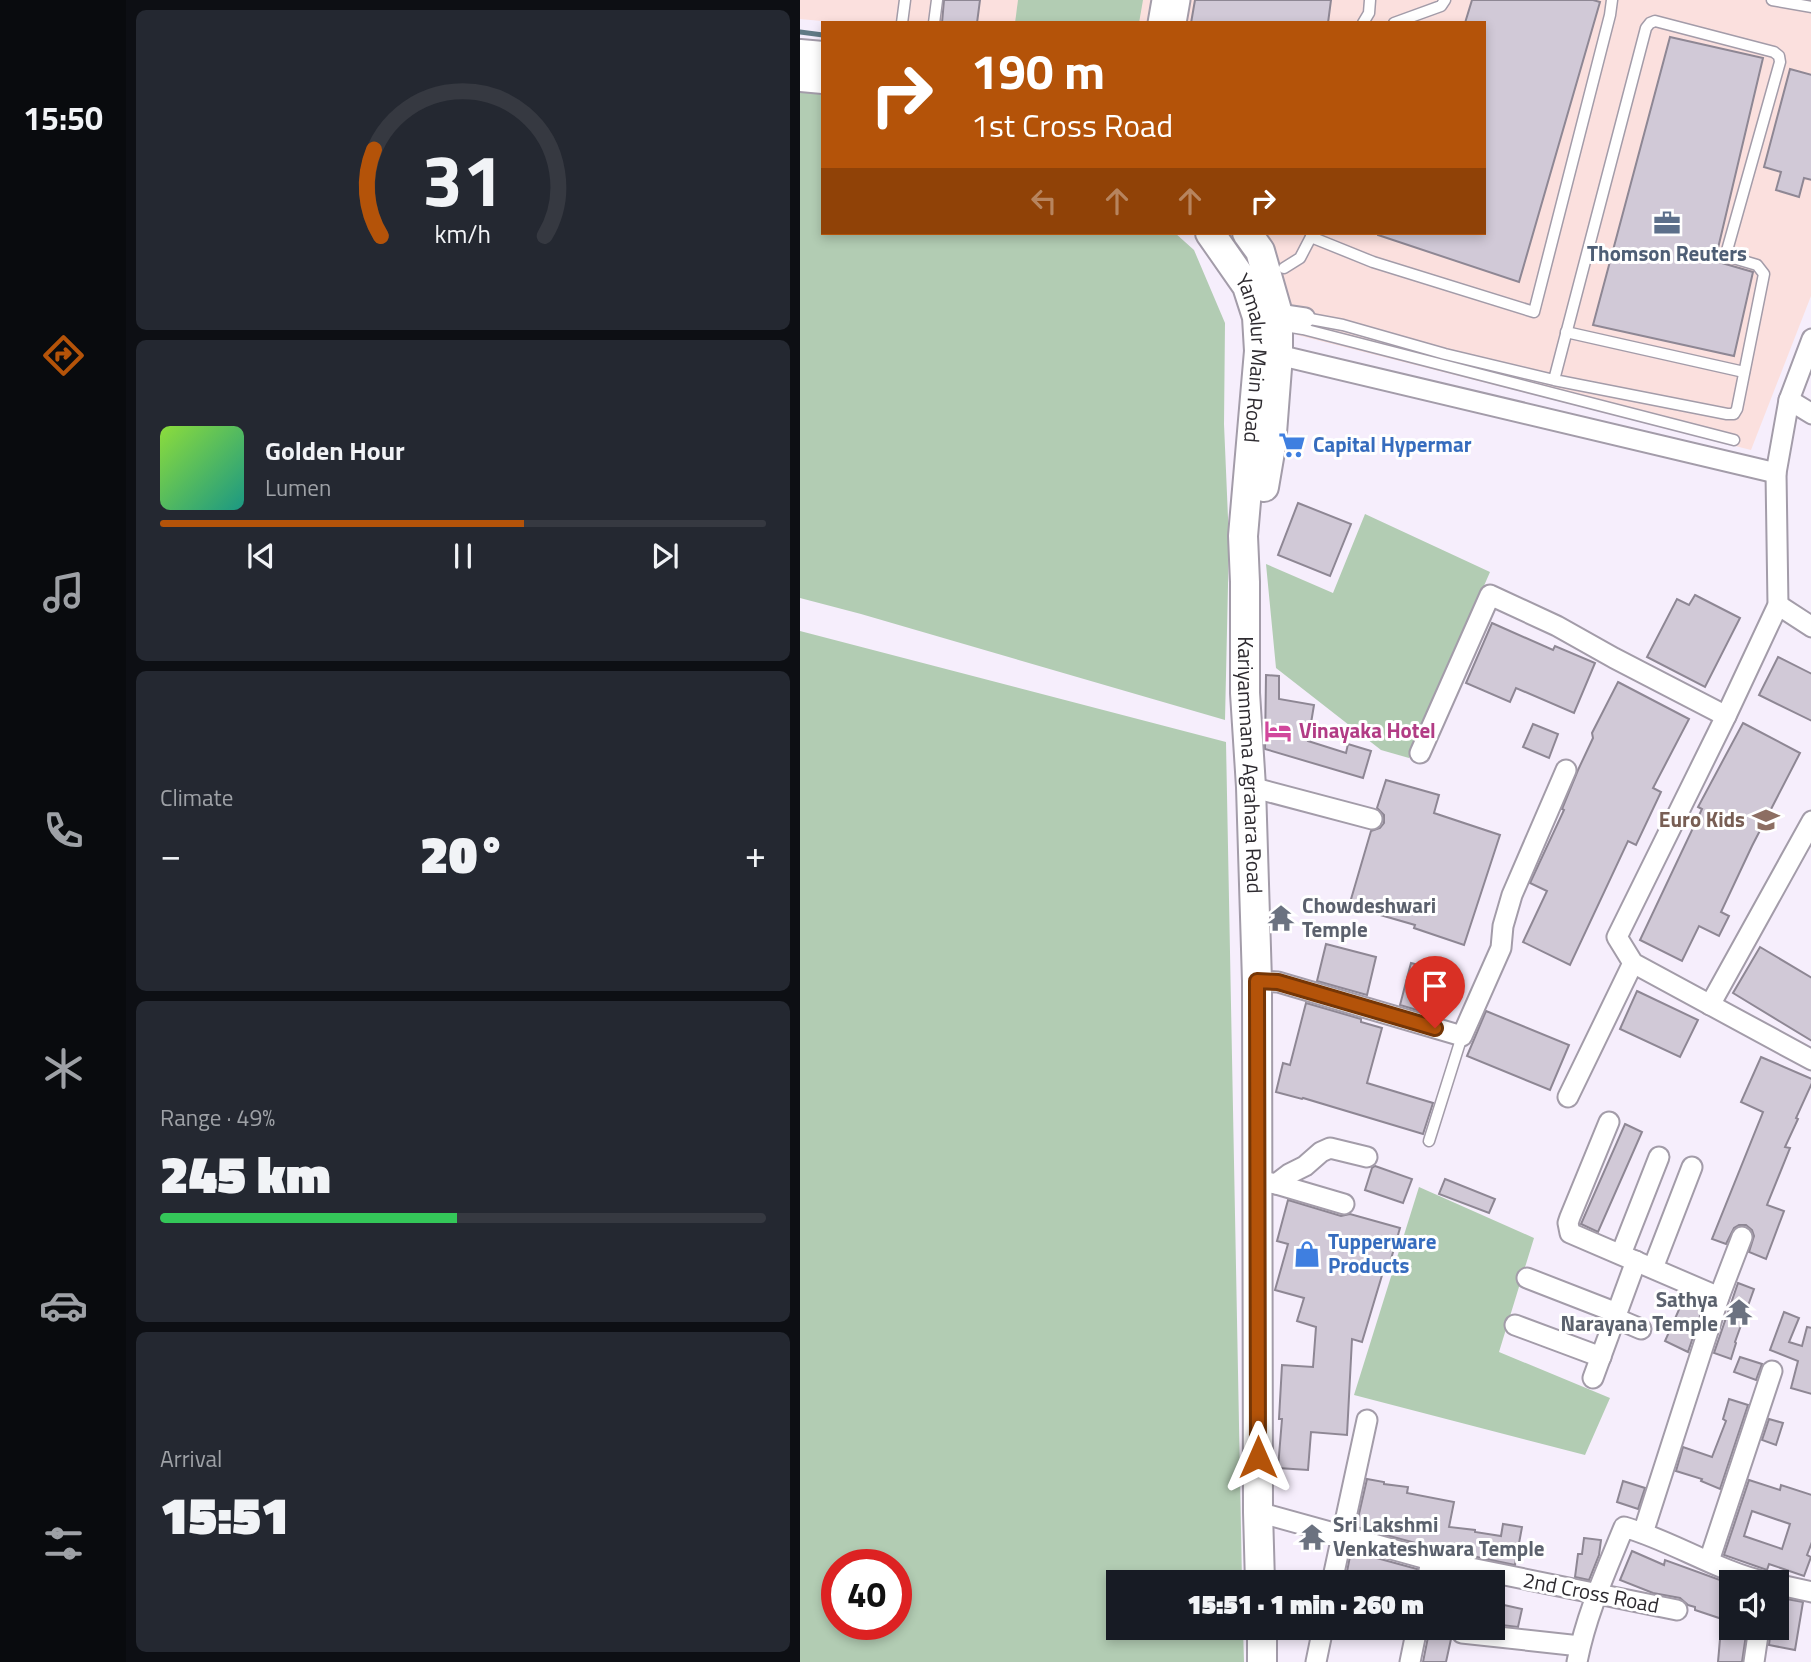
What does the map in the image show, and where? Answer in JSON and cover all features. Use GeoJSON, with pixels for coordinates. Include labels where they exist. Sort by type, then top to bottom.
{"type":"FeatureCollection","features":[{"type":"Feature","properties":{"kind":"street"},"geometry":{"type":"LineString","coordinates":[[1158,21],[1162,0]]}},
{"type":"Feature","properties":{"kind":"street"},"geometry":{"type":"LineString","coordinates":[[1176,21],[1180,0]]}},
{"type":"Feature","properties":{"kind":"street"},"geometry":{"type":"LineString","coordinates":[[800,54],[821,56]]}},
{"type":"Feature","properties":{"kind":"street"},"geometry":{"type":"LineString","coordinates":[[800,77],[821,79]]}},
{"type":"Feature","properties":{"kind":"street","name":"Yamalur Main Road"},"geometry":{"type":"LineString","coordinates":[[1212,235],[1273,329],[1243,536]]}},
{"type":"Feature","properties":{"kind":"street"},"geometry":{"type":"LineString","coordinates":[[1246,582],[1271,446],[1276,272],[1248,235]]}},
{"type":"Feature","properties":{"kind":"street"},"geometry":{"type":"LineString","coordinates":[[1273,329],[1776,473]]}},
{"type":"Feature","properties":{"kind":"street"},"geometry":{"type":"LineString","coordinates":[[1811,339],[1789,400],[1776,473],[1778,606],[1617,937],[1633,963],[1811,1060]]}},
{"type":"Feature","properties":{"kind":"street"},"geometry":{"type":"LineString","coordinates":[[1789,400],[1811,414]]}},
{"type":"Feature","properties":{"kind":"street","name":"Kariyammana Agrahara Road"},"geometry":{"type":"LineString","coordinates":[[1243,536],[1246,582],[1245,693],[1267,1182],[1258,1512],[1260,1570]]}},
{"type":"Feature","properties":{"kind":"street"},"geometry":{"type":"LineString","coordinates":[[1420,754],[1490,594],[1557,626],[1726,716]]}},
{"type":"Feature","properties":{"kind":"street"},"geometry":{"type":"LineString","coordinates":[[1778,606],[1811,627]]}},
{"type":"Feature","properties":{"kind":"street"},"geometry":{"type":"LineString","coordinates":[[1257,981],[1278,982],[1462,1036],[1501,948],[1512,895],[1566,770]]}},
{"type":"Feature","properties":{"kind":"street"},"geometry":{"type":"LineString","coordinates":[[1251,787],[1372,819]]}},
{"type":"Feature","properties":{"kind":"street"},"geometry":{"type":"LineString","coordinates":[[1710,1005],[1811,821]]}},
{"type":"Feature","properties":{"kind":"street"},"geometry":{"type":"LineString","coordinates":[[1568,1097],[1633,963]]}},
{"type":"Feature","properties":{"kind":"street"},"geometry":{"type":"LineString","coordinates":[[1609,1122],[1568,1223],[1570,1233],[1719,1297]]}},
{"type":"Feature","properties":{"kind":"street"},"geometry":{"type":"LineString","coordinates":[[1267,1182],[1305,1166],[1330,1148],[1367,1157]]}},
{"type":"Feature","properties":{"kind":"street"},"geometry":{"type":"LineString","coordinates":[[1593,1378],[1637,1261],[1659,1157]]}},
{"type":"Feature","properties":{"kind":"street"},"geometry":{"type":"LineString","coordinates":[[1637,1261],[1692,1167]]}},
{"type":"Feature","properties":{"kind":"street"},"geometry":{"type":"LineString","coordinates":[[1267,1182],[1344,1204]]}},
{"type":"Feature","properties":{"kind":"street"},"geometry":{"type":"LineString","coordinates":[[1643,1533],[1719,1297],[1743,1237]]}},
{"type":"Feature","properties":{"kind":"street"},"geometry":{"type":"LineString","coordinates":[[1527,1278],[1641,1329]]}},
{"type":"Feature","properties":{"kind":"street"},"geometry":{"type":"LineString","coordinates":[[1515,1325],[1601,1357]]}},
{"type":"Feature","properties":{"kind":"street"},"geometry":{"type":"LineString","coordinates":[[1709,1561],[1772,1371]]}},
{"type":"Feature","properties":{"kind":"street"},"geometry":{"type":"LineString","coordinates":[[1335,1570],[1367,1420]]}},
{"type":"Feature","properties":{"kind":"street","name":"2nd Cross Road"},"geometry":{"type":"LineString","coordinates":[[1258,1512],[1431,1560],[1677,1610]]}},
{"type":"Feature","properties":{"kind":"street"},"geometry":{"type":"LineString","coordinates":[[1501,1640],[1579,1654],[1596,1595],[1624,1527],[1729,1570]]}},
{"type":"Feature","properties":{"kind":"street"},"geometry":{"type":"LineString","coordinates":[[1429,1570],[1431,1560]]}},
{"type":"Feature","properties":{"kind":"street"},"geometry":{"type":"LineString","coordinates":[[1789,1587],[1811,1592]]}},
{"type":"Feature","properties":{"kind":"street"},"geometry":{"type":"LineString","coordinates":[[1262,1640],[1263,1662]]}},
{"type":"Feature","properties":{"kind":"street"},"geometry":{"type":"LineString","coordinates":[[1316,1662],[1321,1640]]}},
{"type":"Feature","properties":{"kind":"street"},"geometry":{"type":"LineString","coordinates":[[1410,1662],[1415,1640]]}},
{"type":"Feature","properties":{"kind":"street"},"geometry":{"type":"LineString","coordinates":[[1754,1662],[1757,1640]]}},
{"type":"Feature","properties":{"kind":"lane"},"geometry":{"type":"LineString","coordinates":[[902,21],[905,0]]}},
{"type":"Feature","properties":{"kind":"lane"},"geometry":{"type":"LineString","coordinates":[[934,21],[937,0]]}},
{"type":"Feature","properties":{"kind":"lane"},"geometry":{"type":"LineString","coordinates":[[1364,21],[1369,13],[1370,0]]}},
{"type":"Feature","properties":{"kind":"lane"},"geometry":{"type":"LineString","coordinates":[[1400,21],[1441,6],[1445,0]]}},
{"type":"Feature","properties":{"kind":"lane"},"geometry":{"type":"LineString","coordinates":[[1276,272],[1300,258],[1312,235],[1373,262],[1534,312],[1612,0]]}},
{"type":"Feature","properties":{"kind":"lane"},"geometry":{"type":"LineString","coordinates":[[1772,0],[1811,7]]}},
{"type":"Feature","properties":{"kind":"lane"},"geometry":{"type":"LineString","coordinates":[[1273,329],[1343,325],[1445,354],[1554,380],[1734,414],[1764,274],[1757,265],[1726,254],[1780,62],[1779,56],[1774,52],[1655,21],[1650,23],[1644,32],[1554,380]]}},
{"type":"Feature","properties":{"kind":"lane"},"geometry":{"type":"LineString","coordinates":[[1273,329],[1303,329],[1734,440]]}},
{"type":"Feature","properties":{"kind":"lane"},"geometry":{"type":"LineString","coordinates":[[1566,332],[1744,372]]}},
{"type":"Feature","properties":{"kind":"lane"},"geometry":{"type":"LineString","coordinates":[[1429,1141],[1462,1036]]}},
{"type":"Feature","properties":{"kind":"shaded area"},"geometry":{"type":"Polygon","coordinates":[[[800,0],[1811,0],[1811,296],[1751,450],[1297,335],[1264,235],[1486,235],[1486,21],[800,19],[800,0]]]}},
{"type":"Feature","properties":{"kind":"green space"},"geometry":{"type":"Polygon","coordinates":[[[1018,0],[1143,0],[1139,21],[1015,21],[1018,0]]]}},
{"type":"Feature","properties":{"kind":"green space"},"geometry":{"type":"Polygon","coordinates":[[[800,90],[821,92],[821,235],[1177,235],[1194,250],[1225,323],[1224,424],[1229,541],[1225,720],[800,598],[800,90]]]}},
{"type":"Feature","properties":{"kind":"green space"},"geometry":{"type":"Polygon","coordinates":[[[1365,514],[1490,572],[1409,758],[1381,750],[1276,668],[1266,564],[1333,593],[1365,514]]]}},
{"type":"Feature","properties":{"kind":"green space"},"geometry":{"type":"Polygon","coordinates":[[[800,631],[1226,742],[1242,1570],[1106,1570],[1106,1640],[1243,1640],[1244,1662],[800,1662],[800,631]]]}},
{"type":"Feature","properties":{"kind":"green space"},"geometry":{"type":"Polygon","coordinates":[[[1419,1187],[1534,1238],[1499,1352],[1610,1398],[1585,1455],[1354,1395],[1419,1187]]]}},
{"type":"Feature","properties":{"kind":"building"},"geometry":{"type":"Polygon","coordinates":[[[944,0],[980,0],[977,21],[942,21],[944,0]]]}},
{"type":"Feature","properties":{"kind":"building"},"geometry":{"type":"Polygon","coordinates":[[[1195,0],[1331,0],[1328,21],[1191,21],[1195,0]]]}},
{"type":"Feature","properties":{"kind":"building"},"geometry":{"type":"Polygon","coordinates":[[[1472,0],[1600,2],[1519,282],[1378,235],[1486,235],[1486,21],[1466,21],[1472,0]]]}},
{"type":"Feature","properties":{"kind":"building"},"geometry":{"type":"Polygon","coordinates":[[[1670,37],[1763,58],[1715,261],[1753,272],[1734,356],[1593,325],[1670,37]]]}},
{"type":"Feature","properties":{"kind":"building"},"geometry":{"type":"Polygon","coordinates":[[[1790,69],[1812,75],[1812,180],[1804,178],[1799,197],[1776,190],[1781,172],[1764,167],[1790,69]]]}},
{"type":"Feature","properties":{"kind":"building"},"geometry":{"type":"Polygon","coordinates":[[[1298,503],[1351,524],[1330,576],[1278,555],[1298,503]]]}},
{"type":"Feature","properties":{"kind":"building"},"geometry":{"type":"Polygon","coordinates":[[[1695,595],[1740,618],[1705,687],[1647,657],[1677,599],[1689,605],[1695,595]]]}},
{"type":"Feature","properties":{"kind":"building"},"geometry":{"type":"Polygon","coordinates":[[[1492,623],[1553,650],[1555,646],[1595,663],[1574,713],[1516,688],[1510,702],[1466,683],[1492,623]]]}},
{"type":"Feature","properties":{"kind":"building"},"geometry":{"type":"Polygon","coordinates":[[[1778,657],[1812,674],[1812,721],[1759,695],[1778,657]]]}},
{"type":"Feature","properties":{"kind":"building"},"geometry":{"type":"Polygon","coordinates":[[[1266,675],[1279,676],[1279,699],[1314,705],[1308,741],[1346,753],[1348,744],[1371,751],[1363,778],[1265,749],[1266,675]]]}},
{"type":"Feature","properties":{"kind":"building"},"geometry":{"type":"Polygon","coordinates":[[[1618,682],[1689,719],[1653,788],[1661,792],[1636,845],[1628,841],[1570,965],[1523,942],[1547,891],[1530,883],[1564,810],[1562,809],[1593,738],[1592,733],[1618,682]]]}},
{"type":"Feature","properties":{"kind":"building"},"geometry":{"type":"Polygon","coordinates":[[[1743,723],[1800,753],[1721,912],[1729,916],[1719,936],[1699,926],[1682,961],[1640,940],[1702,809],[1698,807],[1743,723]]]}},
{"type":"Feature","properties":{"kind":"building"},"geometry":{"type":"Polygon","coordinates":[[[1533,724],[1558,734],[1549,758],[1523,747],[1533,724]]]}},
{"type":"Feature","properties":{"kind":"building"},"geometry":{"type":"Polygon","coordinates":[[[1386,780],[1439,795],[1434,813],[1500,835],[1464,945],[1414,928],[1415,925],[1349,906],[1371,831],[1380,828],[1384,823],[1384,815],[1377,808],[1386,780]]]}},
{"type":"Feature","properties":{"kind":"building"},"geometry":{"type":"Polygon","coordinates":[[[1326,944],[1376,957],[1367,995],[1317,981],[1326,944]]]}},
{"type":"Feature","properties":{"kind":"building"},"geometry":{"type":"Polygon","coordinates":[[[1760,947],[1812,978],[1812,1041],[1733,993],[1760,947]]]}},
{"type":"Feature","properties":{"kind":"building"},"geometry":{"type":"Polygon","coordinates":[[[1411,963],[1441,971],[1430,1014],[1400,1005],[1411,963]]]}},
{"type":"Feature","properties":{"kind":"building"},"geometry":{"type":"Polygon","coordinates":[[[1637,991],[1698,1020],[1680,1057],[1620,1029],[1637,991]]]}},
{"type":"Feature","properties":{"kind":"building"},"geometry":{"type":"Polygon","coordinates":[[[1306,1003],[1382,1028],[1367,1083],[1433,1103],[1423,1134],[1276,1092],[1283,1063],[1290,1065],[1306,1003]]]}},
{"type":"Feature","properties":{"kind":"building"},"geometry":{"type":"Polygon","coordinates":[[[1486,1011],[1569,1045],[1550,1090],[1467,1056],[1486,1011]]]}},
{"type":"Feature","properties":{"kind":"building"},"geometry":{"type":"Polygon","coordinates":[[[1761,1057],[1812,1079],[1785,1147],[1790,1148],[1767,1205],[1784,1211],[1766,1259],[1749,1252],[1754,1236],[1746,1225],[1734,1228],[1726,1244],[1712,1239],[1763,1112],[1741,1102],[1761,1057]]]}},
{"type":"Feature","properties":{"kind":"building"},"geometry":{"type":"Polygon","coordinates":[[[1625,1124],[1642,1132],[1598,1232],[1581,1224],[1625,1124]]]}},
{"type":"Feature","properties":{"kind":"building"},"geometry":{"type":"Polygon","coordinates":[[[1375,1166],[1412,1179],[1403,1203],[1365,1190],[1375,1166]]]}},
{"type":"Feature","properties":{"kind":"building"},"geometry":{"type":"Polygon","coordinates":[[[1445,1179],[1495,1199],[1489,1213],[1439,1194],[1445,1179]]]}},
{"type":"Feature","properties":{"kind":"building"},"geometry":{"type":"Polygon","coordinates":[[[1288,1200],[1341,1216],[1350,1214],[1400,1228],[1387,1273],[1383,1272],[1362,1342],[1352,1339],[1347,1435],[1311,1432],[1308,1470],[1278,1468],[1282,1365],[1313,1367],[1316,1327],[1297,1321],[1304,1298],[1275,1290],[1288,1244],[1277,1241],[1288,1200]]]}},
{"type":"Feature","properties":{"kind":"building"},"geometry":{"type":"Polygon","coordinates":[[[1738,1283],[1754,1289],[1731,1359],[1714,1353],[1738,1283]]]}},
{"type":"Feature","properties":{"kind":"building"},"geometry":{"type":"Polygon","coordinates":[[[1685,1296],[1704,1304],[1688,1352],[1665,1341],[1685,1296]]]}},
{"type":"Feature","properties":{"kind":"building"},"geometry":{"type":"Polygon","coordinates":[[[1784,1312],[1799,1318],[1789,1342],[1802,1346],[1807,1327],[1812,1328],[1812,1394],[1791,1388],[1798,1361],[1770,1350],[1784,1312]]]}},
{"type":"Feature","properties":{"kind":"building"},"geometry":{"type":"Polygon","coordinates":[[[1740,1357],[1762,1364],[1756,1380],[1734,1372],[1740,1357]]]}},
{"type":"Feature","properties":{"kind":"building"},"geometry":{"type":"Polygon","coordinates":[[[1729,1399],[1748,1405],[1720,1489],[1701,1481],[1702,1479],[1676,1471],[1683,1447],[1712,1457],[1726,1421],[1723,1419],[1729,1399]]]}},
{"type":"Feature","properties":{"kind":"building"},"geometry":{"type":"Polygon","coordinates":[[[1769,1419],[1783,1423],[1776,1445],[1762,1440],[1769,1419]]]}},
{"type":"Feature","properties":{"kind":"building"},"geometry":{"type":"Polygon","coordinates":[[[1367,1479],[1408,1487],[1407,1493],[1454,1502],[1449,1527],[1501,1536],[1503,1524],[1522,1527],[1515,1565],[1434,1548],[1356,1527],[1367,1479]]]}},
{"type":"Feature","properties":{"kind":"building"},"geometry":{"type":"Polygon","coordinates":[[[1749,1480],[1780,1490],[1781,1485],[1812,1495],[1812,1542],[1807,1555],[1811,1557],[1804,1576],[1769,1564],[1767,1570],[1724,1555],[1749,1480]],[[1752,1511],[1744,1536],[1782,1549],[1790,1524],[1752,1511]]]}},
{"type":"Feature","properties":{"kind":"building"},"geometry":{"type":"Polygon","coordinates":[[[1623,1481],[1645,1488],[1638,1509],[1617,1502],[1623,1481]]]}},
{"type":"Feature","properties":{"kind":"building"},"geometry":{"type":"Polygon","coordinates":[[[1584,1538],[1601,1540],[1599,1555],[1589,1580],[1575,1577],[1578,1554],[1582,1554],[1584,1538]]]}},
{"type":"Feature","properties":{"kind":"building"},"geometry":{"type":"Polygon","coordinates":[[[1351,1551],[1417,1569],[1417,1570],[1347,1570],[1351,1551]]]}},
{"type":"Feature","properties":{"kind":"building"},"geometry":{"type":"Polygon","coordinates":[[[1632,1551],[1664,1565],[1665,1560],[1719,1580],[1719,1618],[1695,1610],[1695,1607],[1680,1598],[1653,1593],[1620,1580],[1632,1551]]]}},
{"type":"Feature","properties":{"kind":"building"},"geometry":{"type":"Polygon","coordinates":[[[1789,1599],[1803,1602],[1795,1650],[1769,1645],[1770,1640],[1789,1640],[1789,1599]]]}},
{"type":"Feature","properties":{"kind":"building"},"geometry":{"type":"Polygon","coordinates":[[[1505,1605],[1522,1609],[1518,1627],[1505,1625],[1505,1605]]]}},
{"type":"Feature","properties":{"kind":"building"},"geometry":{"type":"Polygon","coordinates":[[[1427,1640],[1451,1640],[1446,1662],[1423,1662],[1427,1640]]]}},
{"type":"Feature","properties":{"kind":"building"},"geometry":{"type":"Polygon","coordinates":[[[1720,1640],[1745,1640],[1742,1662],[1718,1662],[1720,1640]]]}},
{"type":"Feature","properties":{"kind":"waterway"},"geometry":{"type":"LineString","coordinates":[[800,32],[821,35]]}},
{"type":"Feature","properties":{"kind":"place","name":"Thomson Reuters"},"geometry":{"type":"Point","coordinates":[1667,223]}},
{"type":"Feature","properties":{"kind":"place","name":"Capital Hypermar"},"geometry":{"type":"Point","coordinates":[1292,445]}},
{"type":"Feature","properties":{"kind":"place","name":"Vinayaka Hotel"},"geometry":{"type":"Point","coordinates":[1278,731]}},
{"type":"Feature","properties":{"kind":"place","name":"Euro Kids"},"geometry":{"type":"Point","coordinates":[1766,820]}},
{"type":"Feature","properties":{"kind":"place","name":"Chowdeshwari Temple"},"geometry":{"type":"Point","coordinates":[1281,918]}},
{"type":"Feature","properties":{"kind":"place","name":"Tupperware Products"},"geometry":{"type":"Point","coordinates":[1307,1254]}},
{"type":"Feature","properties":{"kind":"place","name":"Sathya Narayana Temple"},"geometry":{"type":"Point","coordinates":[1739,1312]}},
{"type":"Feature","properties":{"kind":"place","name":"Sri Lakshmi Venkateshwara Temple"},"geometry":{"type":"Point","coordinates":[1312,1537]}},
{"type":"Feature","properties":{"kind":"route"},"geometry":{"type":"LineString","coordinates":[[1258,1457],[1257,981],[1278,982],[1435,1028]]}}]}
